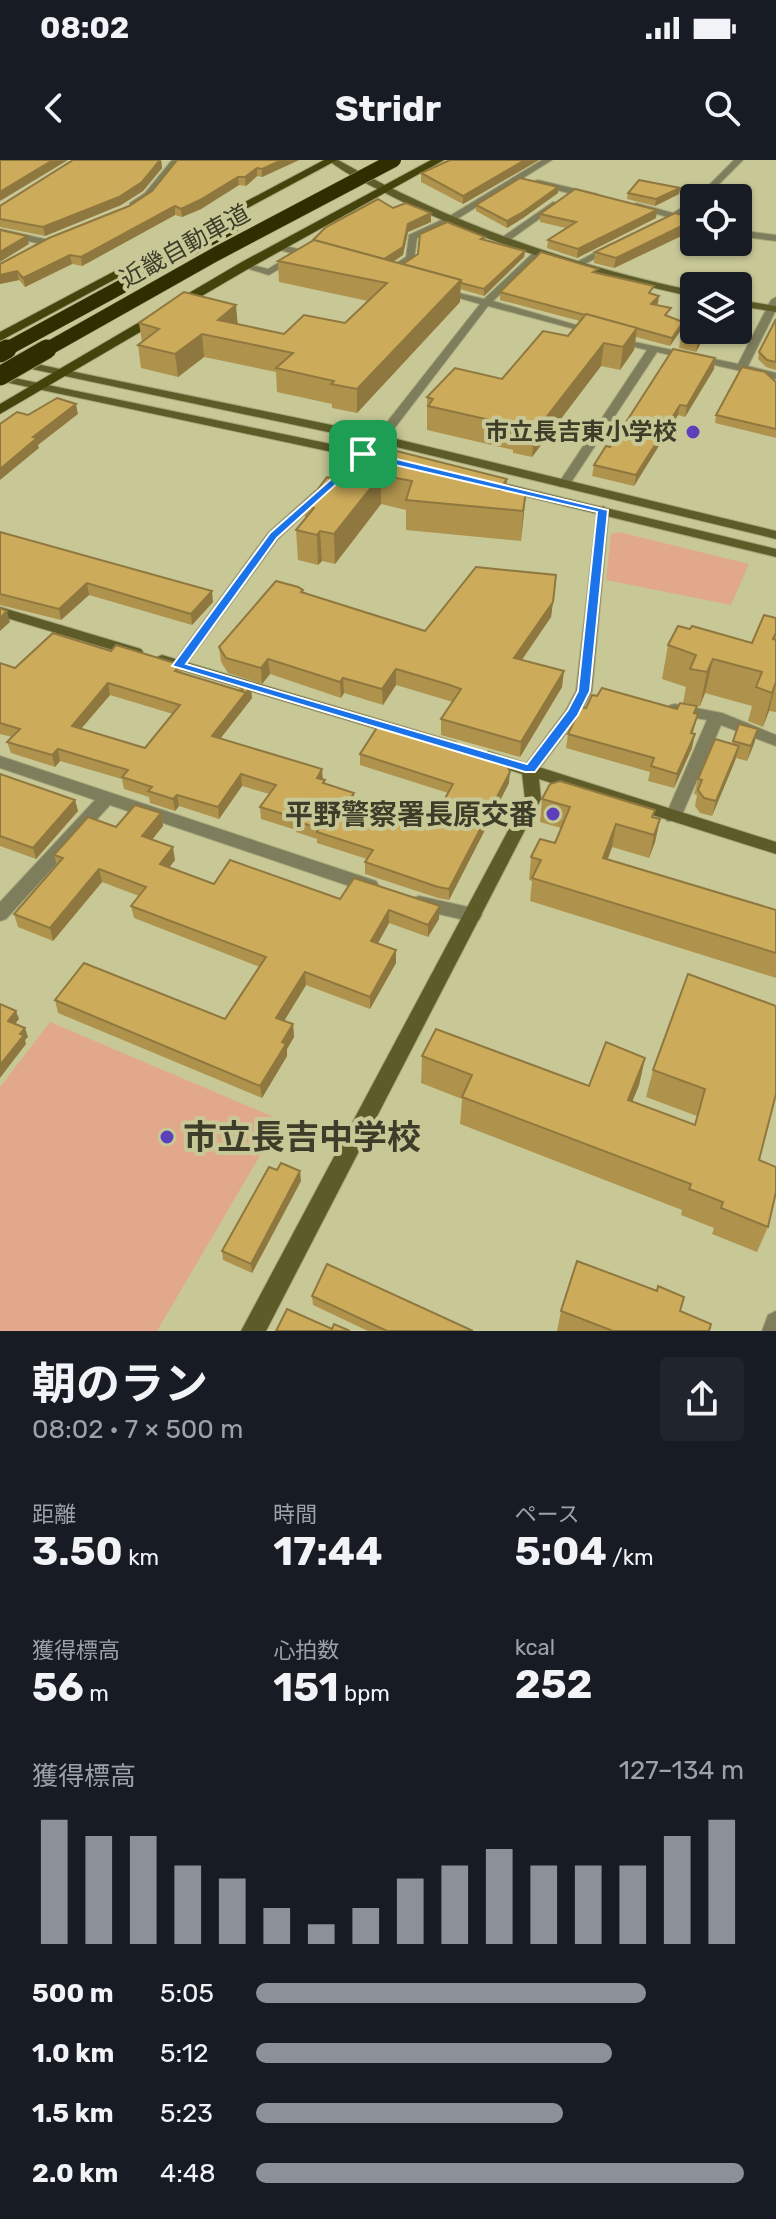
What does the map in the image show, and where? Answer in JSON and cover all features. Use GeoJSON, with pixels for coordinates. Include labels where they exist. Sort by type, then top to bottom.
{"type":"FeatureCollection","features":[{"type":"Feature","properties":{"kind":"highway","name":"近畿自動車道"},"geometry":{"type":"LineString","coordinates":[[0,353],[181,253],[363,160]]}},
{"type":"Feature","properties":{"kind":"highway","name":"近畿自動車道"},"geometry":{"type":"LineString","coordinates":[[0,377],[177,276],[394,160]]}},
{"type":"Feature","properties":{"kind":"main road"},"geometry":{"type":"LineString","coordinates":[[0,337],[332,160]]}},
{"type":"Feature","properties":{"kind":"main road"},"geometry":{"type":"LineString","coordinates":[[0,323],[207,214],[311,163],[332,160]]}},
{"type":"Feature","properties":{"kind":"main road"},"geometry":{"type":"LineString","coordinates":[[0,410],[272,250],[439,160]]}},
{"type":"Feature","properties":{"kind":"street"},"geometry":{"type":"LineString","coordinates":[[332,160],[384,191],[538,253],[680,291]]}},
{"type":"Feature","properties":{"kind":"street"},"geometry":{"type":"LineString","coordinates":[[385,274],[411,258],[412,237],[451,219],[546,160]]}},
{"type":"Feature","properties":{"kind":"street"},"geometry":{"type":"LineString","coordinates":[[714,184],[739,160]]}},
{"type":"Feature","properties":{"kind":"street"},"geometry":{"type":"LineString","coordinates":[[157,162],[174,162]]}},
{"type":"Feature","properties":{"kind":"street"},"geometry":{"type":"LineString","coordinates":[[125,210],[148,195],[174,162]]}},
{"type":"Feature","properties":{"kind":"street"},"geometry":{"type":"LineString","coordinates":[[517,178],[603,198]]}},
{"type":"Feature","properties":{"kind":"street"},"geometry":{"type":"LineString","coordinates":[[504,240],[573,191]]}},
{"type":"Feature","properties":{"kind":"street"},"geometry":{"type":"LineString","coordinates":[[618,201],[680,217]]}},
{"type":"Feature","properties":{"kind":"street"},"geometry":{"type":"LineString","coordinates":[[661,223],[680,213]]}},
{"type":"Feature","properties":{"kind":"street"},"geometry":{"type":"LineString","coordinates":[[0,232],[46,242]]}},
{"type":"Feature","properties":{"kind":"street"},"geometry":{"type":"LineString","coordinates":[[752,235],[776,238]]}},
{"type":"Feature","properties":{"kind":"street"},"geometry":{"type":"LineString","coordinates":[[34,249],[59,237]]}},
{"type":"Feature","properties":{"kind":"street"},"geometry":{"type":"LineString","coordinates":[[576,265],[619,244]]}},
{"type":"Feature","properties":{"kind":"street"},"geometry":{"type":"LineString","coordinates":[[272,250],[326,259]]}},
{"type":"Feature","properties":{"kind":"street"},"geometry":{"type":"LineString","coordinates":[[272,250],[289,260]]}},
{"type":"Feature","properties":{"kind":"street"},"geometry":{"type":"LineString","coordinates":[[380,439],[485,304],[538,253]]}},
{"type":"Feature","properties":{"kind":"street"},"geometry":{"type":"LineString","coordinates":[[244,266],[269,272],[289,260],[312,255]]}},
{"type":"Feature","properties":{"kind":"street"},"geometry":{"type":"LineString","coordinates":[[371,270],[400,278]]}},
{"type":"Feature","properties":{"kind":"street"},"geometry":{"type":"LineString","coordinates":[[428,286],[653,349],[776,376]]}},
{"type":"Feature","properties":{"kind":"street"},"geometry":{"type":"LineString","coordinates":[[742,367],[775,306],[752,304]]}},
{"type":"Feature","properties":{"kind":"street"},"geometry":{"type":"LineString","coordinates":[[564,484],[653,349]]}},
{"type":"Feature","properties":{"kind":"street"},"geometry":{"type":"LineString","coordinates":[[0,360],[380,439],[776,535]]}},
{"type":"Feature","properties":{"kind":"street"},"geometry":{"type":"LineString","coordinates":[[0,377],[357,459],[393,461]]}},
{"type":"Feature","properties":{"kind":"street"},"geometry":{"type":"LineString","coordinates":[[468,479],[776,553]]}},
{"type":"Feature","properties":{"kind":"street"},"geometry":{"type":"LineString","coordinates":[[178,666],[273,536],[329,485]]}},
{"type":"Feature","properties":{"kind":"street"},"geometry":{"type":"LineString","coordinates":[[253,1331],[533,799],[530,769],[591,693],[603,510]]}},
{"type":"Feature","properties":{"kind":"street"},"geometry":{"type":"LineString","coordinates":[[0,611],[530,769],[776,848]]}},
{"type":"Feature","properties":{"kind":"street"},"geometry":{"type":"LineString","coordinates":[[657,705],[716,717],[776,741]]}},
{"type":"Feature","properties":{"kind":"street"},"geometry":{"type":"LineString","coordinates":[[673,817],[716,717]]}},
{"type":"Feature","properties":{"kind":"street"},"geometry":{"type":"LineString","coordinates":[[0,762],[398,896],[473,915]]}},
{"type":"Feature","properties":{"kind":"street"},"geometry":{"type":"LineString","coordinates":[[0,914],[107,798]]}},
{"type":"Feature","properties":{"kind":"street"},"geometry":{"type":"LineString","coordinates":[[774,1331],[776,1323]]}},
{"type":"Feature","properties":{"kind":"shaded area"},"geometry":{"type":"Polygon","coordinates":[[[619,532],[749,564],[731,605],[606,580],[611,534],[619,532]]]}},
{"type":"Feature","properties":{"kind":"shaded area"},"geometry":{"type":"Polygon","coordinates":[[[50,1022],[281,1120],[157,1331],[0,1331],[0,1087],[50,1022]]]}},
{"type":"Feature","properties":{"kind":"building"},"geometry":{"type":"Polygon","coordinates":[[[0,160],[53,160],[0,192],[0,160]]]}},
{"type":"Feature","properties":{"kind":"building"},"geometry":{"type":"Polygon","coordinates":[[[73,160],[160,160],[142,182],[119,197],[43,227],[0,219],[0,206],[73,160]]]}},
{"type":"Feature","properties":{"kind":"building"},"geometry":{"type":"Polygon","coordinates":[[[177,160],[282,160],[262,169],[257,168],[245,177],[238,177],[181,209],[175,206],[81,257],[70,255],[23,278],[17,271],[0,275],[0,264],[49,238],[129,206],[152,191],[177,160]]]}},
{"type":"Feature","properties":{"kind":"building"},"geometry":{"type":"Polygon","coordinates":[[[450,160],[525,160],[463,196],[421,173],[450,160]]]}},
{"type":"Feature","properties":{"kind":"building"},"geometry":{"type":"Polygon","coordinates":[[[520,178],[558,187],[507,221],[476,205],[520,178]]]}},
{"type":"Feature","properties":{"kind":"building"},"geometry":{"type":"Polygon","coordinates":[[[639,180],[680,188],[656,199],[628,193],[639,180]]]}},
{"type":"Feature","properties":{"kind":"building"},"geometry":{"type":"Polygon","coordinates":[[[575,189],[657,210],[578,249],[548,240],[576,222],[540,214],[575,189]]]}},
{"type":"Feature","properties":{"kind":"building"},"geometry":{"type":"Polygon","coordinates":[[[378,199],[393,208],[406,203],[431,213],[408,224],[403,247],[384,259],[312,241],[326,227],[378,199]]]}},
{"type":"Feature","properties":{"kind":"building"},"geometry":{"type":"Polygon","coordinates":[[[675,213],[680,215],[680,227],[616,258],[595,252],[675,213]]]}},
{"type":"Feature","properties":{"kind":"building"},"geometry":{"type":"Polygon","coordinates":[[[447,222],[485,237],[481,239],[525,251],[484,289],[403,264],[418,254],[420,234],[447,222]]]}},
{"type":"Feature","properties":{"kind":"building"},"geometry":{"type":"Polygon","coordinates":[[[0,230],[27,236],[0,252],[0,230]]]}},
{"type":"Feature","properties":{"kind":"building"},"geometry":{"type":"Polygon","coordinates":[[[314,240],[461,280],[357,389],[276,368],[293,353],[202,334],[175,354],[138,345],[159,329],[139,323],[184,292],[236,305],[218,320],[284,334],[304,315],[345,323],[387,283],[278,261],[314,240]]]}},
{"type":"Feature","properties":{"kind":"building"},"geometry":{"type":"Polygon","coordinates":[[[541,252],[598,269],[593,272],[654,286],[649,293],[659,296],[651,304],[671,308],[665,315],[680,321],[680,326],[672,338],[500,292],[541,252]]]}},
{"type":"Feature","properties":{"kind":"building"},"geometry":{"type":"Polygon","coordinates":[[[586,314],[637,328],[623,347],[604,343],[534,433],[514,429],[517,426],[428,406],[433,399],[427,397],[455,368],[502,379],[543,331],[568,336],[586,314]]]}},
{"type":"Feature","properties":{"kind":"building"},"geometry":{"type":"Polygon","coordinates":[[[776,319],[776,362],[767,360],[759,352],[776,319]]]}},
{"type":"Feature","properties":{"kind":"building"},"geometry":{"type":"Polygon","coordinates":[[[673,349],[715,358],[687,406],[680,405],[636,475],[594,465],[606,446],[610,447],[673,349]]]}},
{"type":"Feature","properties":{"kind":"building"},"geometry":{"type":"Polygon","coordinates":[[[742,367],[765,372],[776,382],[776,429],[716,415],[742,367]]]}},
{"type":"Feature","properties":{"kind":"building"},"geometry":{"type":"Polygon","coordinates":[[[57,398],[76,404],[33,437],[37,438],[0,469],[0,424],[17,412],[28,415],[57,398]]]}},
{"type":"Feature","properties":{"kind":"building"},"geometry":{"type":"Polygon","coordinates":[[[365,443],[507,479],[499,490],[526,492],[523,511],[406,500],[412,481],[381,475],[334,534],[320,531],[317,535],[296,530],[314,508],[305,506],[327,477],[332,478],[365,443]]]}},
{"type":"Feature","properties":{"kind":"building"},"geometry":{"type":"Polygon","coordinates":[[[0,532],[212,591],[191,614],[87,583],[59,609],[0,594],[0,532]]]}},
{"type":"Feature","properties":{"kind":"building"},"geometry":{"type":"Polygon","coordinates":[[[476,567],[556,575],[553,602],[514,658],[564,671],[521,742],[441,719],[461,689],[450,685],[396,669],[382,689],[343,678],[340,682],[268,659],[261,668],[226,658],[219,647],[276,581],[298,587],[303,590],[301,592],[425,631],[476,567]]]}},
{"type":"Feature","properties":{"kind":"building"},"geometry":{"type":"Polygon","coordinates":[[[764,615],[776,618],[773,639],[776,640],[776,682],[772,693],[756,687],[762,672],[713,659],[707,672],[690,669],[696,655],[668,645],[678,626],[690,629],[692,626],[752,643],[764,615]]]}},
{"type":"Feature","properties":{"kind":"building"},"geometry":{"type":"Polygon","coordinates":[[[53,633],[111,651],[116,645],[181,665],[175,671],[244,692],[238,682],[251,686],[212,736],[322,769],[317,778],[325,780],[323,783],[354,793],[348,802],[383,812],[388,806],[432,822],[453,784],[360,754],[378,726],[429,742],[432,738],[504,758],[510,772],[449,889],[438,887],[365,862],[373,850],[317,832],[319,828],[295,821],[297,818],[260,807],[276,785],[241,774],[218,807],[177,795],[173,799],[148,791],[152,787],[122,777],[128,770],[58,749],[52,755],[7,742],[20,729],[0,723],[0,663],[15,668],[53,633]],[[108,683],[72,726],[145,748],[180,705],[108,683]]]}},
{"type":"Feature","properties":{"kind":"building"},"geometry":{"type":"Polygon","coordinates":[[[602,688],[677,709],[680,703],[697,706],[694,713],[698,714],[691,733],[695,734],[677,774],[651,766],[654,758],[568,734],[581,707],[586,708],[592,695],[597,696],[602,688]]]}},
{"type":"Feature","properties":{"kind":"building"},"geometry":{"type":"Polygon","coordinates":[[[739,724],[758,729],[751,746],[733,741],[739,724]]]}},
{"type":"Feature","properties":{"kind":"building"},"geometry":{"type":"Polygon","coordinates":[[[715,739],[739,746],[716,801],[704,798],[698,790],[702,780],[698,779],[715,739]]]}},
{"type":"Feature","properties":{"kind":"building"},"geometry":{"type":"Polygon","coordinates":[[[0,774],[75,800],[33,848],[0,836],[0,774]]]}},
{"type":"Feature","properties":{"kind":"building"},"geometry":{"type":"Polygon","coordinates":[[[560,781],[655,810],[652,817],[660,819],[654,835],[616,824],[603,858],[776,910],[776,953],[532,878],[541,860],[531,857],[540,839],[555,843],[570,807],[542,799],[550,784],[560,781]]]}},
{"type":"Feature","properties":{"kind":"building"},"geometry":{"type":"Polygon","coordinates":[[[135,805],[161,813],[142,836],[173,847],[160,864],[214,884],[230,860],[340,899],[354,878],[440,906],[428,925],[389,910],[371,941],[396,950],[370,997],[305,972],[276,1018],[293,1024],[282,1042],[286,1044],[260,1086],[55,1000],[84,963],[225,1019],[266,957],[131,906],[146,887],[99,869],[50,928],[14,914],[63,858],[54,855],[88,817],[116,827],[135,805]]]}},
{"type":"Feature","properties":{"kind":"building"},"geometry":{"type":"Polygon","coordinates":[[[688,974],[776,1006],[776,1094],[759,1160],[776,1167],[776,1192],[768,1227],[721,1208],[723,1202],[689,1189],[691,1184],[462,1097],[472,1075],[422,1056],[436,1029],[589,1086],[606,1042],[645,1058],[628,1100],[695,1125],[705,1089],[653,1070],[688,974]]]}},
{"type":"Feature","properties":{"kind":"building"},"geometry":{"type":"Polygon","coordinates":[[[0,1004],[16,1011],[8,1021],[25,1028],[20,1034],[24,1035],[0,1065],[0,1004]]]}},
{"type":"Feature","properties":{"kind":"building"},"geometry":{"type":"Polygon","coordinates":[[[281,1163],[300,1171],[251,1264],[222,1251],[269,1167],[277,1170],[281,1163]]]}},
{"type":"Feature","properties":{"kind":"building"},"geometry":{"type":"Polygon","coordinates":[[[577,1261],[657,1291],[658,1286],[684,1297],[680,1311],[711,1324],[709,1331],[613,1331],[561,1311],[577,1261]]]}},
{"type":"Feature","properties":{"kind":"building"},"geometry":{"type":"Polygon","coordinates":[[[327,1264],[473,1331],[387,1331],[312,1296],[327,1264]]]}},
{"type":"Feature","properties":{"kind":"building"},"geometry":{"type":"Polygon","coordinates":[[[287,1309],[332,1329],[334,1324],[350,1331],[276,1331],[287,1309]]]}},
{"type":"Feature","properties":{"kind":"place","name":"市立長吉東小学校"},"geometry":{"type":"Point","coordinates":[693,432]}},
{"type":"Feature","properties":{"kind":"place","name":"平野警察署長原交番"},"geometry":{"type":"Point","coordinates":[553,814]}},
{"type":"Feature","properties":{"kind":"place","name":"市立長吉中学校"},"geometry":{"type":"Point","coordinates":[167,1137]}},
{"type":"Feature","properties":{"kind":"route"},"geometry":{"type":"LineString","coordinates":[[363,454],[603,510],[584,691],[573,712],[530,769],[178,666],[273,536],[363,454]]}}]}
